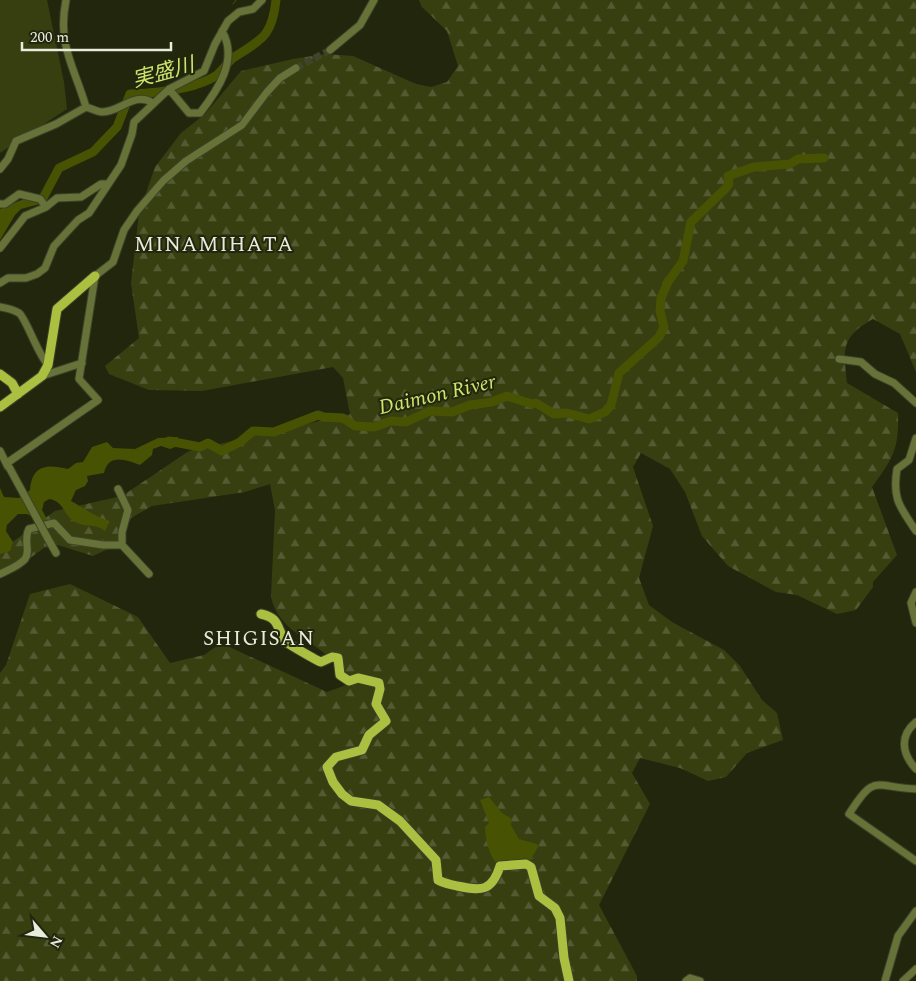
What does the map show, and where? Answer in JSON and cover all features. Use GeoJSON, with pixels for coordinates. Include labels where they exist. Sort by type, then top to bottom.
{"type":"FeatureCollection","features":[{"type":"Feature","properties":{"kind":"main road"},"geometry":{"type":"LineString","coordinates":[[0,407],[42,376],[48,365],[57,309],[95,276]]}},
{"type":"Feature","properties":{"kind":"main road"},"geometry":{"type":"LineString","coordinates":[[0,374],[12,383],[18,394]]}},
{"type":"Feature","properties":{"kind":"main road"},"geometry":{"type":"LineString","coordinates":[[261,614],[273,618],[282,630],[285,641],[293,648],[307,653],[311,659],[321,662],[332,657],[338,658],[340,675],[350,681],[358,678],[379,683],[380,689],[376,704],[386,721],[369,735],[362,750],[336,757],[327,767],[333,782],[342,794],[351,800],[378,805],[400,821],[436,860],[438,880],[445,884],[470,890],[487,887],[497,877],[500,866],[526,864],[531,867],[539,896],[555,908],[560,918],[564,958],[569,981]]}},
{"type":"Feature","properties":{"kind":"street"},"geometry":{"type":"LineString","coordinates":[[66,0],[62,27],[64,41],[86,107]]}},
{"type":"Feature","properties":{"kind":"street"},"geometry":{"type":"LineString","coordinates":[[0,283],[8,278],[26,278],[37,274],[45,268],[54,246],[78,220],[89,213],[104,192],[106,184],[121,165],[132,134],[134,122],[169,89],[204,71],[214,44],[228,21],[239,12],[252,9],[262,0]]}},
{"type":"Feature","properties":{"kind":"street"},"geometry":{"type":"LineString","coordinates":[[330,50],[360,25],[374,0]]}},
{"type":"Feature","properties":{"kind":"street"},"geometry":{"type":"LineString","coordinates":[[169,89],[189,112],[200,113],[210,100],[228,66],[225,37],[222,31]]}},
{"type":"Feature","properties":{"kind":"street"},"geometry":{"type":"LineString","coordinates":[[8,465],[98,400],[79,378],[95,276],[113,262],[124,230],[137,211],[164,181],[186,161],[242,125],[274,85],[296,68]]}},
{"type":"Feature","properties":{"kind":"street"},"geometry":{"type":"LineString","coordinates":[[0,169],[8,159],[16,141],[56,124],[86,107],[102,112],[112,110],[133,100],[153,103]]}},
{"type":"Feature","properties":{"kind":"street"},"geometry":{"type":"LineString","coordinates":[[0,248],[25,216],[46,207],[57,198],[81,197],[101,184],[106,184]]}},
{"type":"Feature","properties":{"kind":"street"},"geometry":{"type":"LineString","coordinates":[[0,204],[5,204],[19,194],[40,199],[46,207]]}},
{"type":"Feature","properties":{"kind":"street"},"geometry":{"type":"LineString","coordinates":[[0,306],[19,313],[25,319],[29,335],[48,365]]}},
{"type":"Feature","properties":{"kind":"street"},"geometry":{"type":"LineString","coordinates":[[839,359],[861,362],[876,374],[894,383],[916,403]]}},
{"type":"Feature","properties":{"kind":"street"},"geometry":{"type":"LineString","coordinates":[[42,376],[82,363]]}},
{"type":"Feature","properties":{"kind":"street"},"geometry":{"type":"LineString","coordinates":[[916,438],[909,460],[897,468],[895,483],[897,501],[916,531]]}},
{"type":"Feature","properties":{"kind":"street"},"geometry":{"type":"LineString","coordinates":[[0,451],[56,553]]}},
{"type":"Feature","properties":{"kind":"street"},"geometry":{"type":"LineString","coordinates":[[118,488],[128,510],[122,532],[122,545],[149,574]]}},
{"type":"Feature","properties":{"kind":"street"},"geometry":{"type":"LineString","coordinates":[[0,574],[24,560],[28,554],[25,536],[29,529],[54,523],[70,540],[103,545],[122,545]]}},
{"type":"Feature","properties":{"kind":"street"},"geometry":{"type":"LineString","coordinates":[[916,592],[911,603],[916,623]]}},
{"type":"Feature","properties":{"kind":"street"},"geometry":{"type":"LineString","coordinates":[[916,722],[906,732],[904,738],[905,753],[916,769]]}},
{"type":"Feature","properties":{"kind":"street"},"geometry":{"type":"LineString","coordinates":[[916,790],[891,788],[876,784],[869,786],[849,814],[916,861]]}},
{"type":"Feature","properties":{"kind":"street"},"geometry":{"type":"LineString","coordinates":[[884,981],[898,936],[916,910]]}},
{"type":"Feature","properties":{"kind":"street"},"geometry":{"type":"LineString","coordinates":[[903,981],[916,970]]}},
{"type":"Feature","properties":{"kind":"street"},"geometry":{"type":"LineString","coordinates":[[686,981],[690,978],[700,981]]}},
{"type":"Feature","properties":{"kind":"green space"},"geometry":{"type":"Polygon","coordinates":[[[0,0],[47,0],[64,82],[67,109],[0,153],[0,0]]]}},
{"type":"Feature","properties":{"kind":"green space"},"geometry":{"type":"Polygon","coordinates":[[[419,0],[916,0],[916,372],[900,334],[873,319],[850,338],[846,345],[845,353],[847,383],[898,413],[896,445],[890,461],[872,487],[897,555],[873,582],[873,587],[856,610],[837,614],[797,595],[776,592],[728,566],[702,536],[685,492],[670,469],[641,453],[633,467],[653,526],[639,578],[649,605],[672,622],[724,650],[740,666],[762,700],[777,713],[783,740],[747,753],[726,777],[708,781],[680,768],[640,758],[632,773],[650,804],[599,905],[637,976],[637,981],[0,981],[0,673],[6,665],[30,594],[70,584],[138,617],[170,663],[204,655],[217,646],[225,645],[327,692],[349,684],[346,674],[334,661],[291,629],[275,610],[271,597],[275,510],[270,484],[245,492],[152,506],[131,518],[122,536],[110,548],[93,556],[58,545],[44,548],[4,577],[0,573],[0,551],[55,511],[122,496],[189,451],[350,414],[343,378],[333,367],[202,391],[149,390],[109,374],[105,366],[139,338],[131,283],[139,213],[155,167],[181,133],[205,114],[241,71],[293,59],[325,54],[353,56],[416,84],[431,87],[447,82],[458,66],[447,31],[422,7],[419,0]]]}},
{"type":"Feature","properties":{"kind":"shaded area"},"geometry":{"type":"Polygon","coordinates":[[[24,199],[38,201],[40,204],[21,209],[15,215],[0,240],[0,209],[24,199]]]}},
{"type":"Feature","properties":{"kind":"shaded area"},"geometry":{"type":"Polygon","coordinates":[[[178,437],[178,446],[170,449],[161,446],[153,449],[152,455],[140,465],[123,460],[114,460],[106,467],[104,473],[87,476],[88,481],[85,486],[76,490],[71,501],[94,515],[110,521],[105,531],[98,527],[75,522],[58,502],[49,499],[44,502],[42,510],[48,521],[45,524],[27,514],[18,514],[7,525],[6,531],[13,542],[10,551],[0,554],[0,488],[4,497],[19,498],[30,490],[31,482],[37,471],[47,467],[68,469],[76,463],[83,462],[92,447],[107,442],[113,448],[135,449],[158,438],[178,437]]]}},
{"type":"Feature","properties":{"kind":"shaded area"},"geometry":{"type":"Polygon","coordinates":[[[489,797],[502,813],[512,819],[511,825],[519,839],[537,844],[538,847],[530,861],[498,864],[492,857],[485,831],[485,827],[489,823],[480,800],[489,797]]]}},
{"type":"Feature","properties":{"kind":"waterway"},"geometry":{"type":"LineString","coordinates":[[233,4],[236,0]]}},
{"type":"Feature","properties":{"kind":"waterway","name":"実盛川"},"geometry":{"type":"LineString","coordinates":[[42,200],[59,168],[93,152],[117,127],[130,94],[163,92],[187,87],[217,75],[233,58],[264,36],[272,22],[276,0]]}},
{"type":"Feature","properties":{"kind":"waterway","name":"Daimon River"},"geometry":{"type":"LineString","coordinates":[[169,441],[200,447],[208,443],[222,451],[240,442],[253,431],[274,432],[318,415],[343,418],[355,426],[374,427],[391,421],[406,422],[430,411],[452,412],[470,405],[492,402],[507,396],[532,404],[536,403],[554,414],[567,413],[589,419],[605,412],[611,405],[619,373],[659,337],[664,327],[660,311],[661,298],[668,282],[683,261],[691,222],[725,189],[729,184],[728,176],[754,167],[790,164],[798,159],[824,158]]}},
{"type":"Feature","properties":{"kind":"tunnel"},"geometry":{"type":"LineString","coordinates":[[296,68],[330,50]]}},
{"type":"Feature","properties":{"kind":"district","name":"MINAMIHATA"},"geometry":{"type":"Point","coordinates":[214,244]}},
{"type":"Feature","properties":{"kind":"district","name":"SHIGISAN"},"geometry":{"type":"Point","coordinates":[259,638]}}]}
